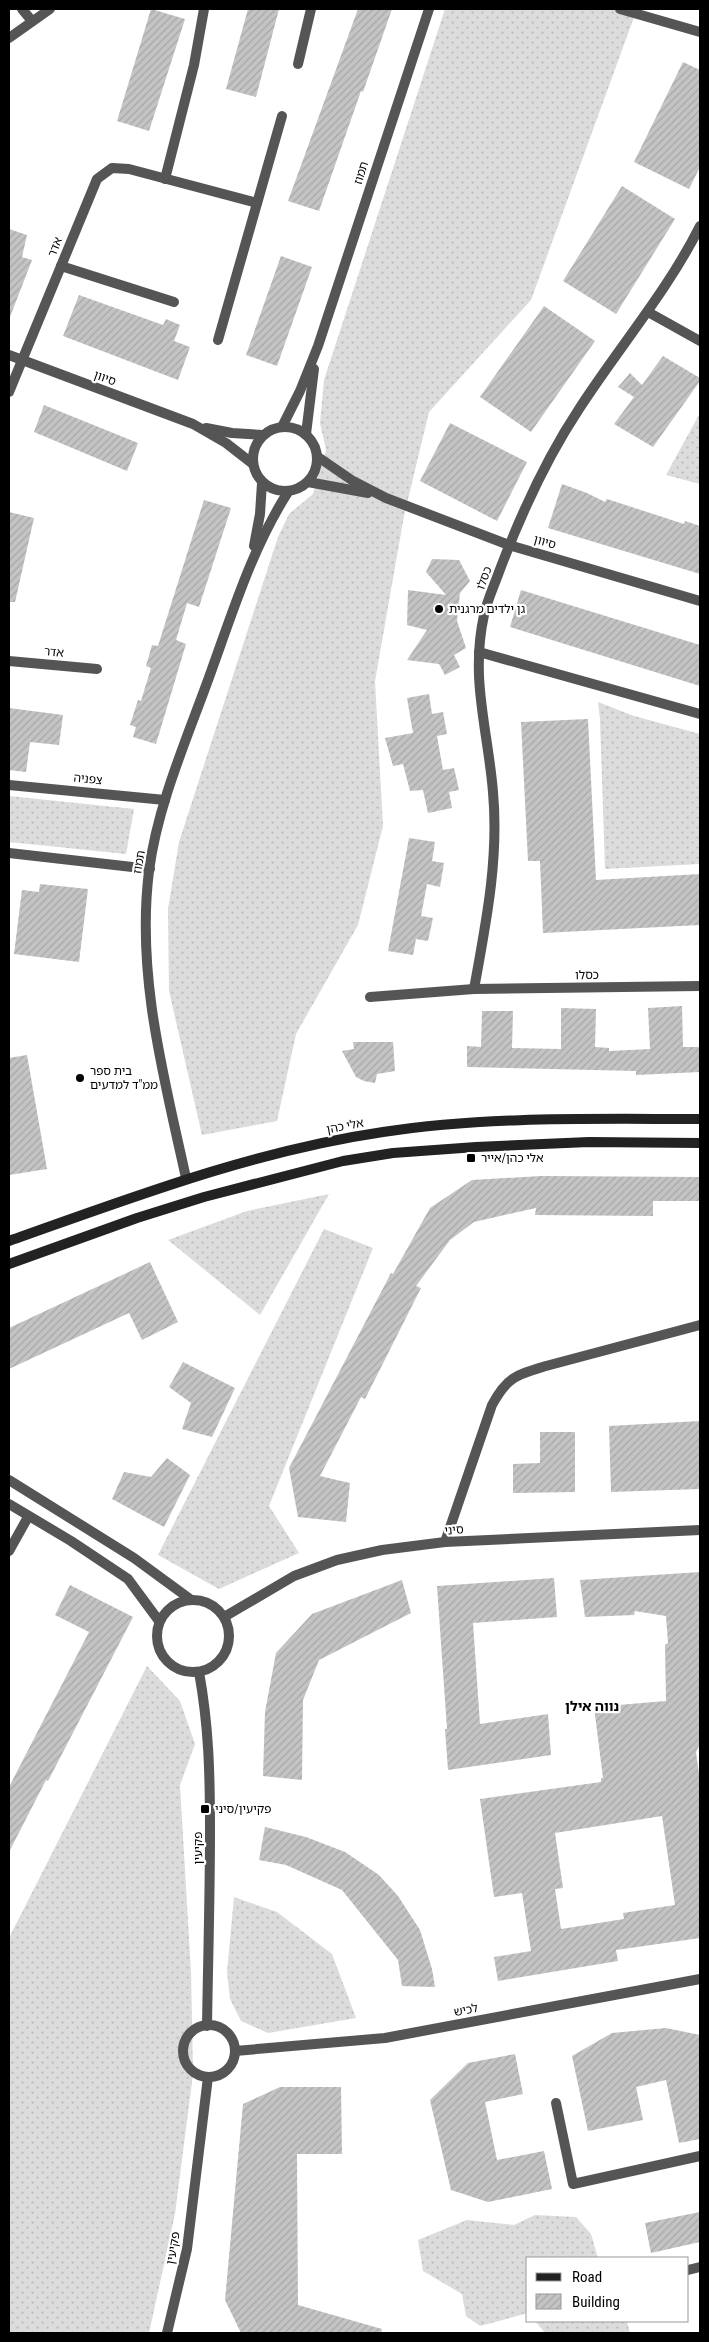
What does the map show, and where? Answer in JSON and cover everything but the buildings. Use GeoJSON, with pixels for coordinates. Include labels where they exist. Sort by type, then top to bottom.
{"type":"FeatureCollection","features":[{"type":"Feature","properties":{"kind":"street"},"geometry":{"type":"LineString","coordinates":[[22,9],[32,20]]}},
{"type":"Feature","properties":{"kind":"street"},"geometry":{"type":"LineString","coordinates":[[9,38],[50,9]]}},
{"type":"Feature","properties":{"kind":"street"},"geometry":{"type":"LineString","coordinates":[[165,179],[194,65],[204,9]]}},
{"type":"Feature","properties":{"kind":"street"},"geometry":{"type":"LineString","coordinates":[[298,64],[311,9]]}},
{"type":"Feature","properties":{"kind":"street","name":"תמוז"},"geometry":{"type":"LineString","coordinates":[[282,427],[300,392],[318,346],[428,9]]}},
{"type":"Feature","properties":{"kind":"street"},"geometry":{"type":"LineString","coordinates":[[620,9],[700,32]]}},
{"type":"Feature","properties":{"kind":"street"},"geometry":{"type":"LineString","coordinates":[[218,340],[282,116]]}},
{"type":"Feature","properties":{"kind":"street","name":"אדר"},"geometry":{"type":"LineString","coordinates":[[9,392],[97,179],[112,168],[129,169],[257,203]]}},
{"type":"Feature","properties":{"kind":"street","name":"כסלו"},"geometry":{"type":"LineString","coordinates":[[474,989],[490,903],[495,845],[493,790],[483,728],[477,663],[484,614],[509,545],[553,451],[580,407],[648,312],[700,226]]}},
{"type":"Feature","properties":{"kind":"street"},"geometry":{"type":"LineString","coordinates":[[61,266],[174,302]]}},
{"type":"Feature","properties":{"kind":"street"},"geometry":{"type":"LineString","coordinates":[[648,312],[700,341]]}},
{"type":"Feature","properties":{"kind":"street","name":"תמוז"},"geometry":{"type":"LineString","coordinates":[[306,434],[318,346]]}},
{"type":"Feature","properties":{"kind":"street","name":"סיוון"},"geometry":{"type":"LineString","coordinates":[[9,355],[193,424],[232,433],[263,435]]}},
{"type":"Feature","properties":{"kind":"street","name":"סיוון"},"geometry":{"type":"LineString","coordinates":[[193,424],[226,443],[252,464]]}},
{"type":"Feature","properties":{"kind":"street"},"geometry":{"type":"LineString","coordinates":[[282,427],[290,427],[306,434],[312,441],[318,457],[314,475],[308,482],[299,489],[288,492],[278,491],[262,483],[257,477],[252,464],[254,448],[263,435],[282,427]]}},
{"type":"Feature","properties":{"kind":"street","name":"סיוון"},"geometry":{"type":"LineString","coordinates":[[318,457],[346,477],[386,498],[509,545],[700,601]]}},
{"type":"Feature","properties":{"kind":"street","name":"סיוון"},"geometry":{"type":"LineString","coordinates":[[308,482],[386,498]]}},
{"type":"Feature","properties":{"kind":"street","name":"תמוז"},"geometry":{"type":"LineString","coordinates":[[250,563],[260,514],[262,483]]}},
{"type":"Feature","properties":{"kind":"street","name":"תמוז"},"geometry":{"type":"LineString","coordinates":[[186,1178],[151,1007],[146,937],[150,869],[165,800],[250,563],[266,529],[288,492]]}},
{"type":"Feature","properties":{"kind":"street"},"geometry":{"type":"LineString","coordinates":[[479,652],[700,714]]}},
{"type":"Feature","properties":{"kind":"street","name":"אדר"},"geometry":{"type":"LineString","coordinates":[[9,660],[97,669]]}},
{"type":"Feature","properties":{"kind":"street","name":"צפניה"},"geometry":{"type":"LineString","coordinates":[[9,785],[165,800]]}},
{"type":"Feature","properties":{"kind":"street"},"geometry":{"type":"LineString","coordinates":[[9,853],[150,869]]}},
{"type":"Feature","properties":{"kind":"street","name":"כסלו"},"geometry":{"type":"LineString","coordinates":[[370,997],[474,989],[700,986]]}},
{"type":"Feature","properties":{"kind":"street","name":"אלי כהן"},"geometry":{"type":"LineString","coordinates":[[9,1241],[186,1178],[296,1148],[382,1132],[459,1123],[549,1119],[700,1119]]}},
{"type":"Feature","properties":{"kind":"street"},"geometry":{"type":"LineString","coordinates":[[9,1264],[137,1218],[204,1197],[343,1161],[393,1153],[476,1147],[589,1142],[700,1143]]}},
{"type":"Feature","properties":{"kind":"street"},"geometry":{"type":"LineString","coordinates":[[445,1542],[492,1405],[502,1386],[521,1374],[546,1366],[700,1326]]}},
{"type":"Feature","properties":{"kind":"street"},"geometry":{"type":"LineString","coordinates":[[9,1480],[134,1558],[190,1599]]}},
{"type":"Feature","properties":{"kind":"street"},"geometry":{"type":"LineString","coordinates":[[9,1504],[71,1541],[128,1579],[159,1621]]}},
{"type":"Feature","properties":{"kind":"street"},"geometry":{"type":"LineString","coordinates":[[9,1551],[28,1517]]}},
{"type":"Feature","properties":{"kind":"street","name":"סיני"},"geometry":{"type":"LineString","coordinates":[[224,1617],[294,1576],[337,1560],[382,1550],[445,1542],[700,1530]]}},
{"type":"Feature","properties":{"kind":"street"},"geometry":{"type":"LineString","coordinates":[[200,1600],[210,1603],[224,1617],[229,1628],[229,1640],[226,1651],[219,1661],[210,1668],[199,1672],[187,1672],[168,1662],[160,1654],[156,1632],[159,1621],[171,1606],[180,1601],[200,1600]]}},
{"type":"Feature","properties":{"kind":"street","name":"פקיעין"},"geometry":{"type":"LineString","coordinates":[[199,1672],[207,1714],[210,1749],[207,2026]]}},
{"type":"Feature","properties":{"kind":"street","name":"לכיש"},"geometry":{"type":"LineString","coordinates":[[235,2051],[385,2038],[700,1979]]}},
{"type":"Feature","properties":{"kind":"street"},"geometry":{"type":"LineString","coordinates":[[207,2026],[214,2026],[226,2032],[231,2038],[235,2051],[230,2067],[216,2076],[208,2077],[201,2076],[189,2068],[183,2055],[183,2048],[188,2035],[200,2027],[207,2026]]}},
{"type":"Feature","properties":{"kind":"street","name":"פקיעין"},"geometry":{"type":"LineString","coordinates":[[167,2333],[187,2249],[208,2077]]}},
{"type":"Feature","properties":{"kind":"street"},"geometry":{"type":"LineString","coordinates":[[556,2103],[573,2184],[700,2156]]}},
{"type":"Feature","properties":{"kind":"shaded area"},"geometry":{"type":"Polygon","coordinates":[[[445,9],[637,9],[531,300],[429,412],[404,516],[375,681],[383,826],[358,925],[296,1034],[277,1121],[202,1135],[169,991],[168,909],[179,842],[278,537],[289,514],[313,494],[326,450],[320,423],[324,380],[445,9]]]}},
{"type":"Feature","properties":{"kind":"shaded area"},"geometry":{"type":"Polygon","coordinates":[[[700,413],[700,484],[666,475],[700,413]]]}},
{"type":"Feature","properties":{"kind":"shaded area"},"geometry":{"type":"Polygon","coordinates":[[[598,702],[634,716],[700,734],[700,864],[605,869],[598,702]]]}},
{"type":"Feature","properties":{"kind":"shaded area"},"geometry":{"type":"Polygon","coordinates":[[[9,796],[134,809],[126,854],[9,842],[9,796]]]}},
{"type":"Feature","properties":{"kind":"shaded area"},"geometry":{"type":"Polygon","coordinates":[[[329,1194],[260,1315],[168,1240],[247,1211],[329,1194]]]}},
{"type":"Feature","properties":{"kind":"shaded area"},"geometry":{"type":"Polygon","coordinates":[[[324,1229],[373,1248],[269,1506],[299,1553],[219,1589],[158,1555],[324,1229]]]}},
{"type":"Feature","properties":{"kind":"shaded area"},"geometry":{"type":"Polygon","coordinates":[[[147,1666],[180,1701],[195,1744],[180,1785],[191,1972],[193,2074],[175,2214],[149,2333],[9,2333],[9,1938],[147,1666]]]}},
{"type":"Feature","properties":{"kind":"shaded area"},"geometry":{"type":"Polygon","coordinates":[[[234,1897],[277,1912],[332,1954],[356,2018],[268,2033],[241,2021],[230,1999],[227,1972],[234,1897]]]}},
{"type":"Feature","properties":{"kind":"shaded area"},"geometry":{"type":"Polygon","coordinates":[[[535,2215],[576,2217],[591,2234],[598,2257],[526,2257],[526,2314],[480,2326],[466,2316],[462,2294],[423,2271],[418,2240],[467,2220],[514,2225],[535,2215]]]}},
{"type":"Feature","properties":{"kind":"shaded area"},"geometry":{"type":"Polygon","coordinates":[[[536,2322],[627,2322],[630,2333],[545,2333],[536,2322]]]}},
{"type":"Feature","properties":{"kind":"place","name":"גן ילדים מרגנית"},"geometry":{"type":"Point","coordinates":[439,609]}},
{"type":"Feature","properties":{"kind":"place","name":"בית ספר ממ\"ד למדעים"},"geometry":{"type":"Point","coordinates":[80,1078]}},
{"type":"Feature","properties":{"kind":"place","name":"אלי כהן/אייר"},"geometry":{"type":"Point","coordinates":[471,1158]}},
{"type":"Feature","properties":{"kind":"place","name":"פקיעין/סיני"},"geometry":{"type":"Point","coordinates":[205,1809]}},
{"type":"Feature","properties":{"kind":"district","name":"נווה אילן"},"geometry":{"type":"Point","coordinates":[592,1706]}}]}
